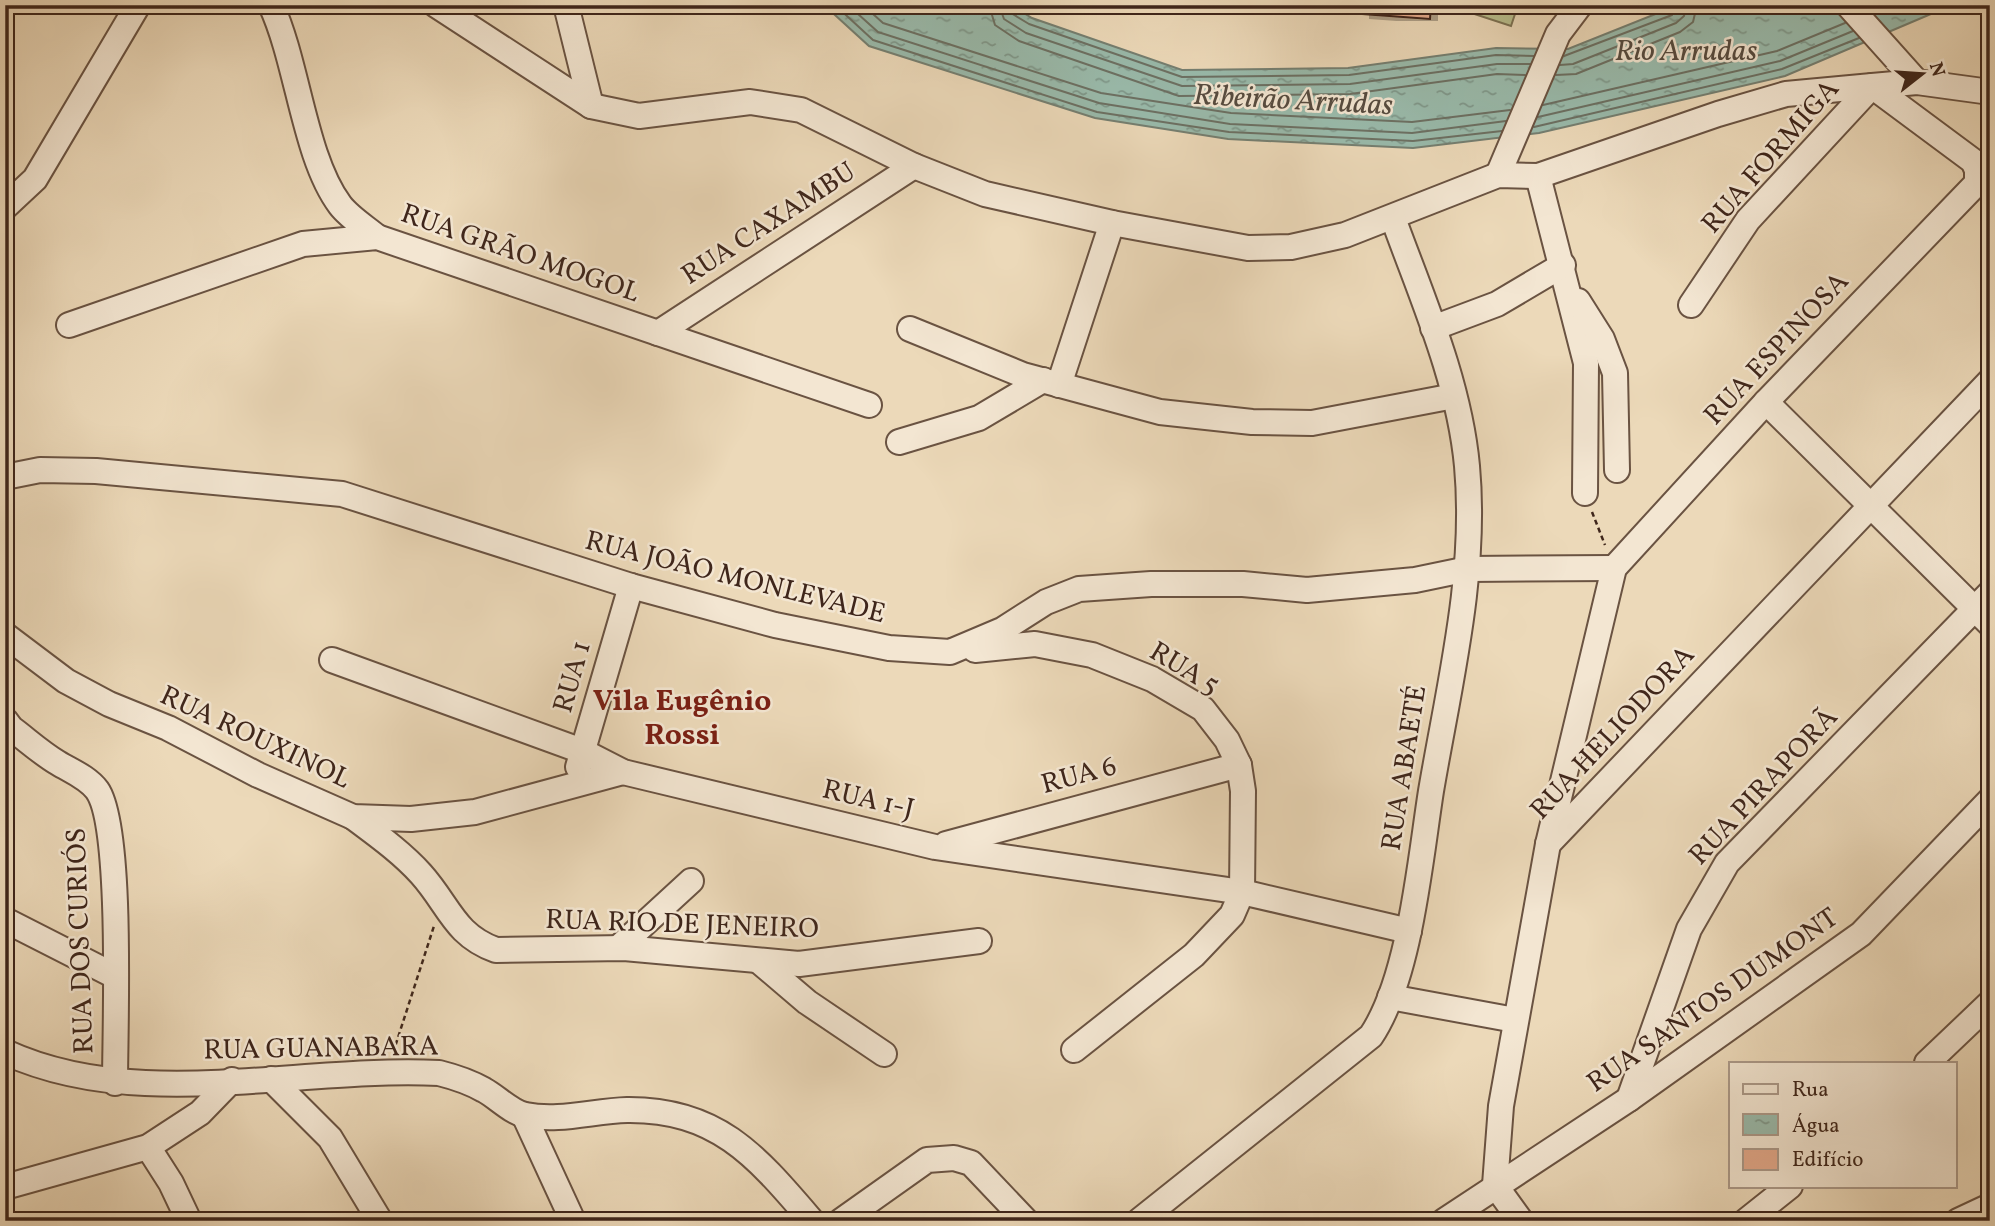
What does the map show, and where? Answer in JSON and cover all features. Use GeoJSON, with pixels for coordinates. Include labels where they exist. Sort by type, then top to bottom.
{"type":"FeatureCollection","features":[{"type":"Feature","properties":{"kind":"street"},"geometry":{"type":"LineString","coordinates":[[5,207],[35,179],[138,5]]}},
{"type":"Feature","properties":{"kind":"street"},"geometry":{"type":"LineString","coordinates":[[271,5],[282,29],[321,172],[341,206],[377,237]]}},
{"type":"Feature","properties":{"kind":"street"},"geometry":{"type":"LineString","coordinates":[[436,5],[592,106],[639,116],[750,102],[801,110],[914,166],[985,194],[1112,223],[1259,248],[1304,244],[1345,235],[1498,175],[1538,176],[1718,114],[1786,94],[1872,86]]}},
{"type":"Feature","properties":{"kind":"street"},"geometry":{"type":"LineString","coordinates":[[566,5],[592,106]]}},
{"type":"Feature","properties":{"kind":"street"},"geometry":{"type":"LineString","coordinates":[[1498,175],[1558,34],[1579,5]]}},
{"type":"Feature","properties":{"kind":"street"},"geometry":{"type":"LineString","coordinates":[[1848,5],[1888,53],[1917,82]]}},
{"type":"Feature","properties":{"kind":"street","name":"RUA FORMIGA"},"geometry":{"type":"LineString","coordinates":[[1691,305],[1748,220],[1872,86],[1917,82],[1990,92]]}},
{"type":"Feature","properties":{"kind":"street","name":"RUA ESPINOSA"},"geometry":{"type":"LineString","coordinates":[[1614,568],[1766,402],[1977,183],[1977,170],[1973,161],[1872,86]]}},
{"type":"Feature","properties":{"kind":"street","name":"RUA CAXAMBU"},"geometry":{"type":"LineString","coordinates":[[658,333],[914,166]]}},
{"type":"Feature","properties":{"kind":"street"},"geometry":{"type":"LineString","coordinates":[[1538,176],[1586,363],[1585,493]]}},
{"type":"Feature","properties":{"kind":"street","name":"RUA ABAETÉ"},"geometry":{"type":"LineString","coordinates":[[1139,1221],[1161,1212],[1371,1036],[1381,1022],[1409,931],[1468,569],[1466,466],[1454,396],[1433,328],[1393,218]]}},
{"type":"Feature","properties":{"kind":"street"},"geometry":{"type":"LineString","coordinates":[[899,442],[979,418],[1051,383],[1112,223]]}},
{"type":"Feature","properties":{"kind":"street","name":"RUA GRÃO MOGOL"},"geometry":{"type":"LineString","coordinates":[[69,325],[303,244],[377,237],[869,405]]}},
{"type":"Feature","properties":{"kind":"street"},"geometry":{"type":"LineString","coordinates":[[1433,328],[1565,275]]}},
{"type":"Feature","properties":{"kind":"street"},"geometry":{"type":"LineString","coordinates":[[1565,275],[1612,359],[1615,373],[1617,470]]}},
{"type":"Feature","properties":{"kind":"street"},"geometry":{"type":"LineString","coordinates":[[910,329],[1051,383],[1160,412],[1252,422],[1312,423],[1454,396]]}},
{"type":"Feature","properties":{"kind":"street","name":"RUA HELIODORA"},"geometry":{"type":"LineString","coordinates":[[1495,1185],[1502,1106],[1515,1020],[1548,844],[1990,381]]}},
{"type":"Feature","properties":{"kind":"street"},"geometry":{"type":"LineString","coordinates":[[1766,402],[1870,506],[1985,609]]}},
{"type":"Feature","properties":{"kind":"street","name":"RUA JOÃO MONLEVADE"},"geometry":{"type":"LineString","coordinates":[[5,477],[40,470],[96,471],[342,494],[631,586],[775,625],[889,649],[950,652],[1002,630],[1046,602],[1079,589],[1151,584],[1230,584],[1307,590],[1415,580],[1468,569],[1614,568]]}},
{"type":"Feature","properties":{"kind":"street"},"geometry":{"type":"LineString","coordinates":[[1548,844],[1614,568]]}},
{"type":"Feature","properties":{"kind":"street","name":"RUA 1"},"geometry":{"type":"LineString","coordinates":[[574,785],[631,586]]}},
{"type":"Feature","properties":{"kind":"street","name":"RUA PIRAPORÃ"},"geometry":{"type":"LineString","coordinates":[[1629,1099],[1689,929],[1727,863],[1985,609]]}},
{"type":"Feature","properties":{"kind":"street","name":"RUA ROUXINOL"},"geometry":{"type":"LineString","coordinates":[[5,635],[66,681],[109,704],[167,728],[258,775],[353,817],[411,819],[475,812],[623,772]]}},
{"type":"Feature","properties":{"kind":"street","name":"RUA 5"},"geometry":{"type":"LineString","coordinates":[[950,652],[1035,644],[1092,655],[1152,679],[1203,709],[1227,740],[1239,765],[1243,791],[1242,892]]}},
{"type":"Feature","properties":{"kind":"street","name":"RUA 1-J"},"geometry":{"type":"LineString","coordinates":[[332,660],[582,751],[623,772],[935,847],[1242,892],[1409,931]]}},
{"type":"Feature","properties":{"kind":"street","name":"RUA DOS CURIÓS"},"geometry":{"type":"LineString","coordinates":[[5,720],[10,728],[57,763],[79,774],[97,791],[108,818],[113,856],[115,1083]]}},
{"type":"Feature","properties":{"kind":"street","name":"RUA 6"},"geometry":{"type":"LineString","coordinates":[[935,847],[1239,765]]}},
{"type":"Feature","properties":{"kind":"street","name":"RUA SANTOS DUMONT"},"geometry":{"type":"LineString","coordinates":[[1444,1221],[1629,1099],[1861,934],[1990,800]]}},
{"type":"Feature","properties":{"kind":"street","name":"RUA RIO DE JENEIRO"},"geometry":{"type":"LineString","coordinates":[[353,817],[398,851],[442,901],[461,930],[477,943],[496,950],[618,948],[799,964],[979,941]]}},
{"type":"Feature","properties":{"kind":"street"},"geometry":{"type":"LineString","coordinates":[[618,948],[691,881]]}},
{"type":"Feature","properties":{"kind":"street"},"geometry":{"type":"LineString","coordinates":[[1074,1050],[1194,956],[1232,915],[1242,892]]}},
{"type":"Feature","properties":{"kind":"street"},"geometry":{"type":"LineString","coordinates":[[5,920],[115,976]]}},
{"type":"Feature","properties":{"kind":"street"},"geometry":{"type":"LineString","coordinates":[[760,962],[807,1002],[884,1054]]}},
{"type":"Feature","properties":{"kind":"street"},"geometry":{"type":"LineString","coordinates":[[1390,997],[1515,1020]]}},
{"type":"Feature","properties":{"kind":"street"},"geometry":{"type":"LineString","coordinates":[[1928,1062],[1990,1003]]}},
{"type":"Feature","properties":{"kind":"street","name":"RUA GUANABARA"},"geometry":{"type":"LineString","coordinates":[[5,1052],[52,1071],[115,1083],[439,1073],[484,1090],[524,1115],[568,1117],[625,1110],[656,1112],[709,1125],[730,1137],[775,1177],[812,1221]]}},
{"type":"Feature","properties":{"kind":"street"},"geometry":{"type":"LineString","coordinates":[[271,1079],[330,1138],[380,1221]]}},
{"type":"Feature","properties":{"kind":"street"},"geometry":{"type":"LineString","coordinates":[[7,1184],[148,1147],[200,1114],[232,1080]]}},
{"type":"Feature","properties":{"kind":"street"},"geometry":{"type":"LineString","coordinates":[[524,1115],[573,1221]]}},
{"type":"Feature","properties":{"kind":"street"},"geometry":{"type":"LineString","coordinates":[[148,1147],[171,1183],[189,1221]]}},
{"type":"Feature","properties":{"kind":"street"},"geometry":{"type":"LineString","coordinates":[[841,1221],[927,1160],[954,1158],[971,1163],[1026,1221]]}},
{"type":"Feature","properties":{"kind":"street"},"geometry":{"type":"LineString","coordinates":[[1495,1185],[1521,1221]]}},
{"type":"Feature","properties":{"kind":"street"},"geometry":{"type":"LineString","coordinates":[[1746,1221],[1787,1188]]}},
{"type":"Feature","properties":{"kind":"street"},"geometry":{"type":"LineString","coordinates":[[1958,1221],[1988,1211]]}},
{"type":"Feature","properties":{"kind":"path"},"geometry":{"type":"LineString","coordinates":[[1585,493],[1614,568]]}},
{"type":"Feature","properties":{"kind":"path"},"geometry":{"type":"LineString","coordinates":[[386,1073],[442,901]]}},
{"type":"Feature","properties":{"kind":"green space"},"geometry":{"type":"Polygon","coordinates":[[[1447,5],[1518,5],[1511,26],[1447,5]]]}},
{"type":"Feature","properties":{"kind":"water","name":"Rio Arrudas"},"geometry":{"type":"Polygon","coordinates":[[[824,5],[1011,5],[1032,18],[1182,70],[1348,68],[1496,48],[1568,49],[1678,5],[1952,5],[1785,76],[1539,133],[1413,148],[1228,139],[1095,118],[869,46],[824,5]]]}},
{"type":"Feature","properties":{"kind":"building"},"geometry":{"type":"Polygon","coordinates":[[[1363,5],[1431,5],[1430,19],[1363,14],[1363,5]]]}},
{"type":"Feature","properties":{"kind":"district","name":"Vila Eugênio Rossi"},"geometry":{"type":"Point","coordinates":[682,719]}},
{"type":"Feature","properties":{"kind":"water label","name":"Ribeirão Arrudas"},"geometry":{"type":"Point","coordinates":[1293,101]}}]}
